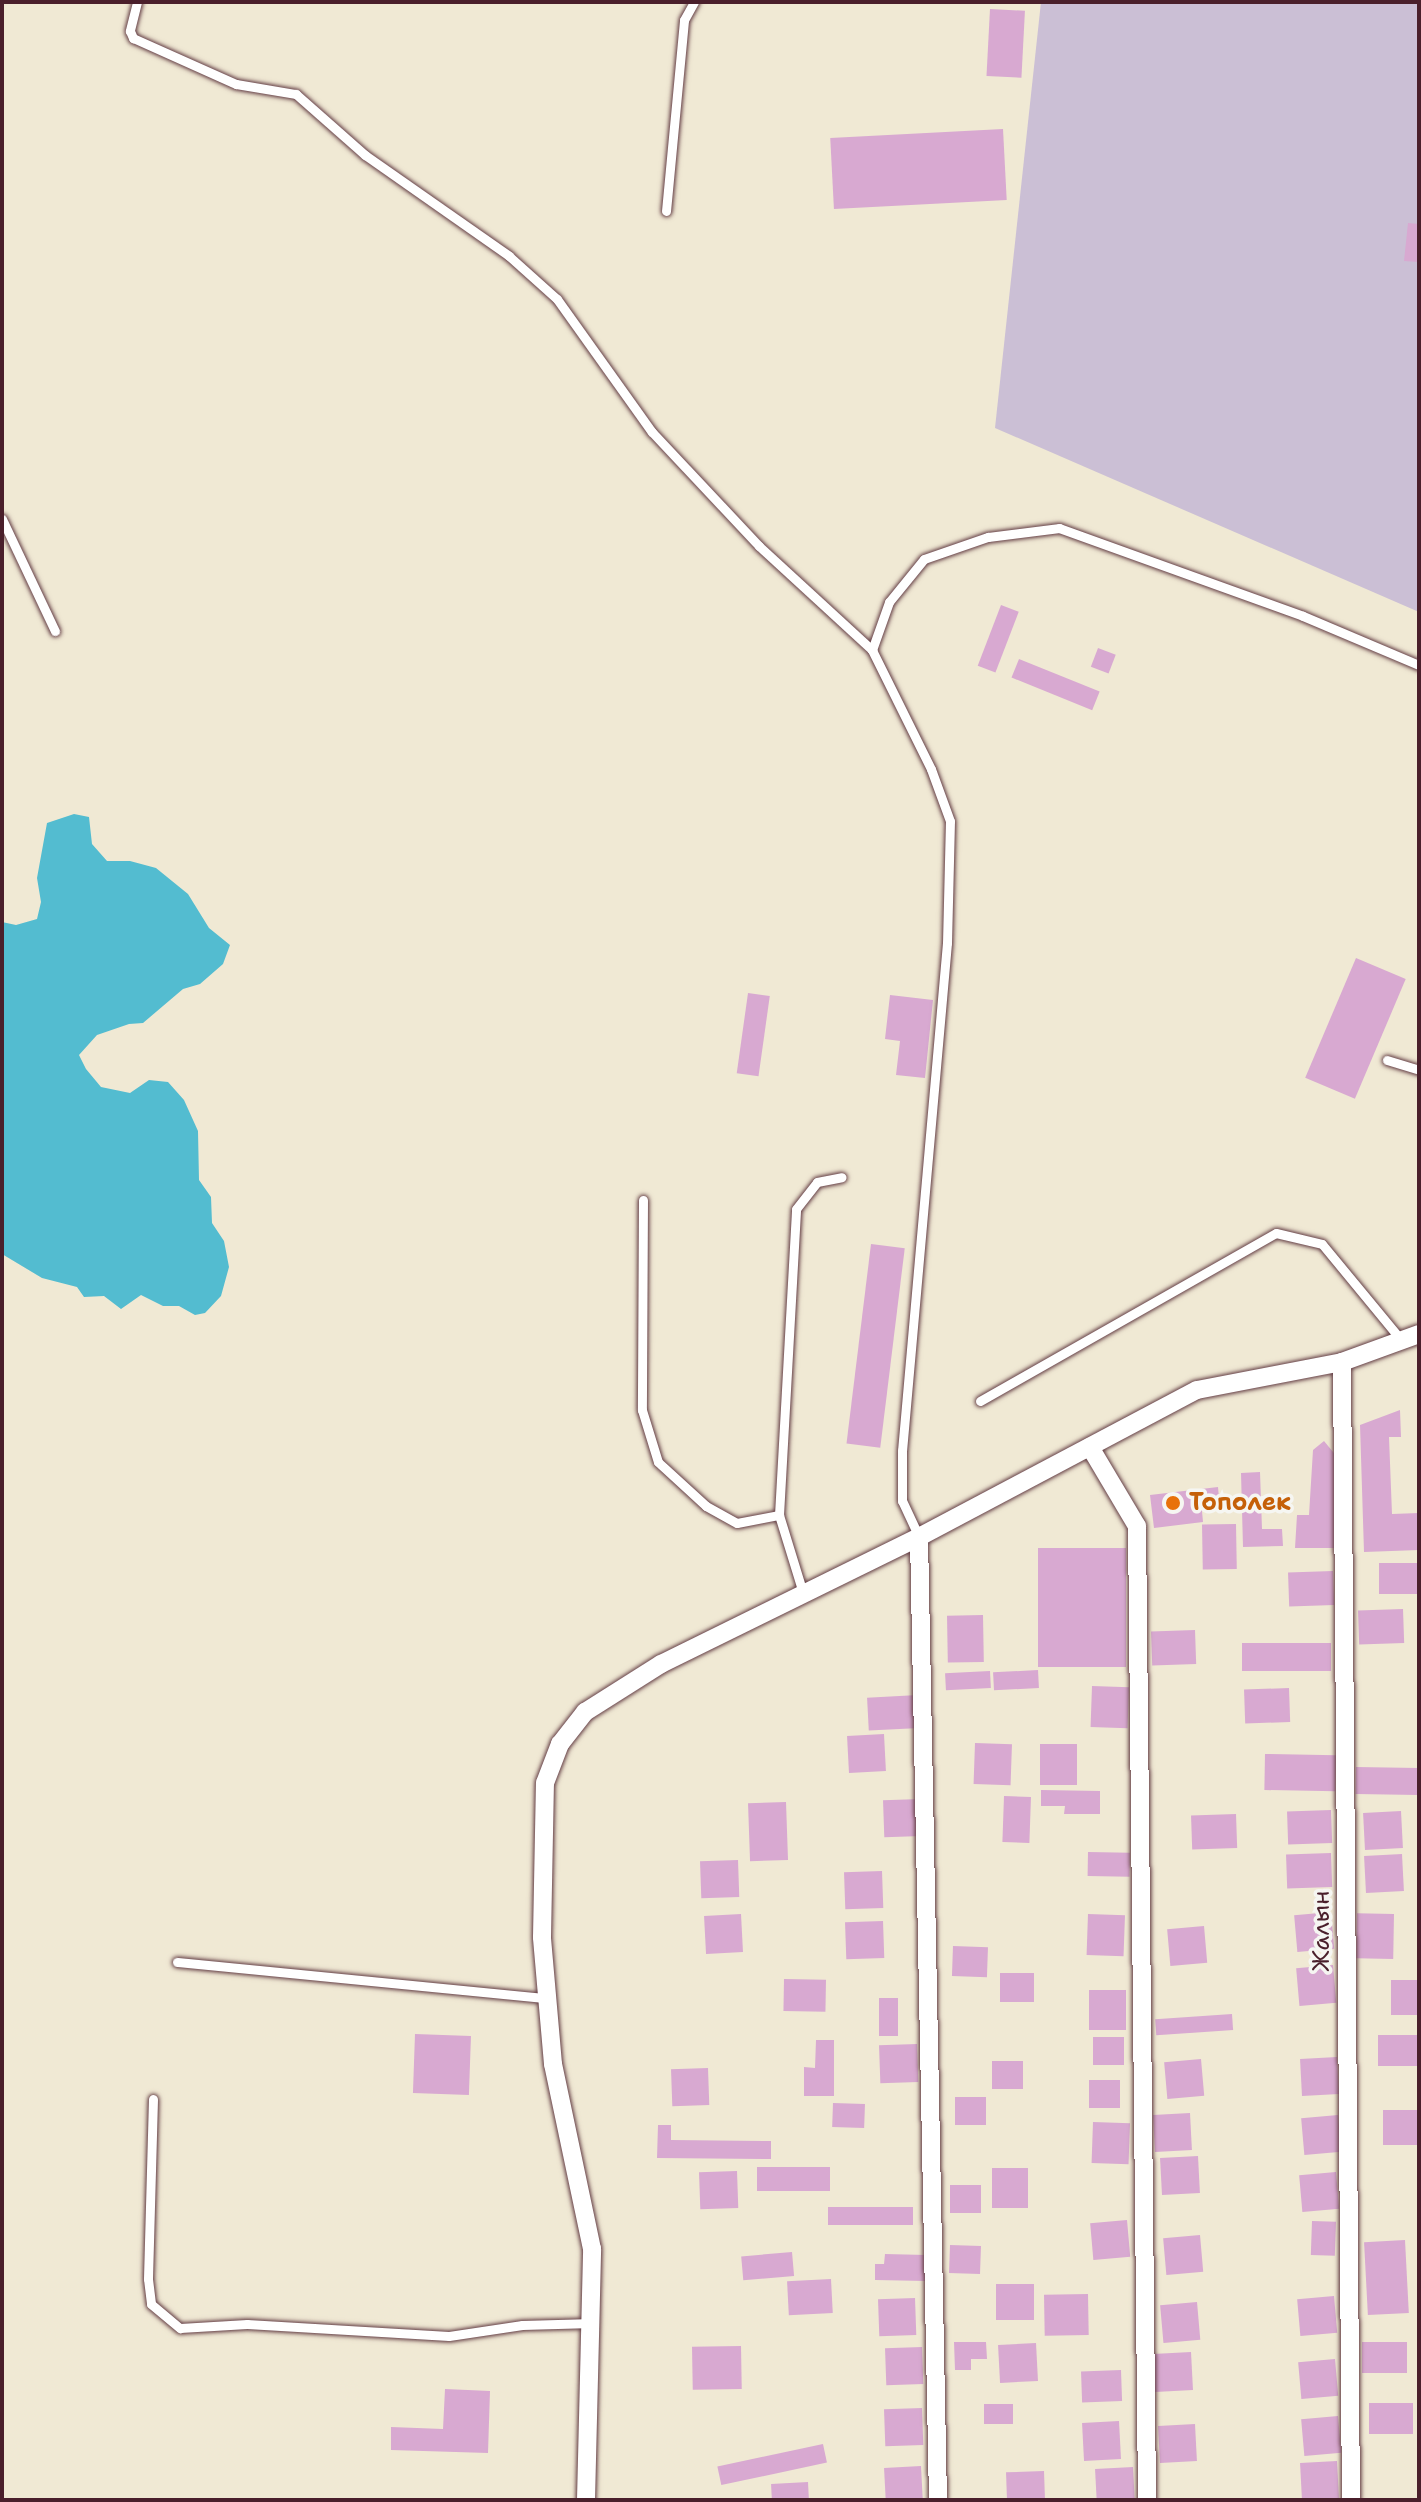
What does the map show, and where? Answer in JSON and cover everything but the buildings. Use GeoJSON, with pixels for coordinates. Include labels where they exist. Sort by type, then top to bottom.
{"type":"FeatureCollection","features":[{"type":"Feature","properties":{"kind":"street"},"geometry":{"type":"LineString","coordinates":[[586,2500],[593,2323],[592,2249],[553,2064],[542,1937],[545,1783],[560,1744],[585,1712],[661,1664],[919,1537],[1197,1390],[1342,1362],[1410,1337]]}},
{"type":"Feature","properties":{"kind":"street","name":"Жалын"},"geometry":{"type":"LineString","coordinates":[[1342,1362],[1351,2500]]}},
{"type":"Feature","properties":{"kind":"street"},"geometry":{"type":"LineString","coordinates":[[1090,1447],[1137,1526],[1147,2500]]}},
{"type":"Feature","properties":{"kind":"street"},"geometry":{"type":"LineString","coordinates":[[919,1537],[938,2500]]}},
{"type":"Feature","properties":{"kind":"lane"},"geometry":{"type":"LineString","coordinates":[[137,2],[130,31],[133,38],[236,84],[296,94],[365,155],[509,256],[557,299],[652,432],[759,546],[872,650],[931,769],[950,821],[947,943],[902,1451],[902,1501],[919,1537]]}},
{"type":"Feature","properties":{"kind":"lane"},"geometry":{"type":"LineString","coordinates":[[666,211],[684,20],[694,2]]}},
{"type":"Feature","properties":{"kind":"lane"},"geometry":{"type":"LineString","coordinates":[[2,519],[55,631]]}},
{"type":"Feature","properties":{"kind":"lane"},"geometry":{"type":"LineString","coordinates":[[872,650],[889,602],[924,559],[988,537],[1059,528],[1303,616],[1419,665]]}},
{"type":"Feature","properties":{"kind":"lane"},"geometry":{"type":"LineString","coordinates":[[1387,1060],[1419,1070]]}},
{"type":"Feature","properties":{"kind":"lane"},"geometry":{"type":"LineString","coordinates":[[803,1593],[779,1515],[796,1209],[817,1182],[842,1177]]}},
{"type":"Feature","properties":{"kind":"lane"},"geometry":{"type":"LineString","coordinates":[[643,1200],[642,1410],[658,1462],[706,1506],[737,1523],[779,1515]]}},
{"type":"Feature","properties":{"kind":"lane"},"geometry":{"type":"LineString","coordinates":[[980,1401],[1276,1233],[1322,1244],[1410,1337]]}},
{"type":"Feature","properties":{"kind":"lane"},"geometry":{"type":"LineString","coordinates":[[177,1962],[547,1998]]}},
{"type":"Feature","properties":{"kind":"lane"},"geometry":{"type":"LineString","coordinates":[[153,2099],[149,2292],[151,2304],[180,2328],[247,2324],[449,2336],[522,2325],[593,2323]]}},
{"type":"Feature","properties":{"kind":"shaded area"},"geometry":{"type":"Polygon","coordinates":[[[1041,2],[1419,2],[1419,612],[995,428],[1041,2]]]}},
{"type":"Feature","properties":{"kind":"water"},"geometry":{"type":"Polygon","coordinates":[[[74,814],[89,817],[92,844],[107,861],[130,861],[156,868],[188,894],[209,928],[230,945],[223,964],[200,984],[183,989],[143,1023],[129,1024],[97,1035],[79,1055],[101,1087],[130,1093],[149,1080],[168,1082],[184,1100],[198,1131],[199,1180],[211,1197],[212,1223],[224,1241],[229,1267],[221,1296],[205,1313],[195,1315],[179,1306],[163,1306],[141,1295],[121,1309],[104,1296],[84,1297],[77,1287],[42,1278],[2,1254],[2,922],[16,925],[37,919],[41,902],[37,878],[47,823],[74,814]]]}},
{"type":"Feature","properties":{"kind":"place","name":"Тополек"},"geometry":{"type":"Point","coordinates":[1173,1503]}}]}
